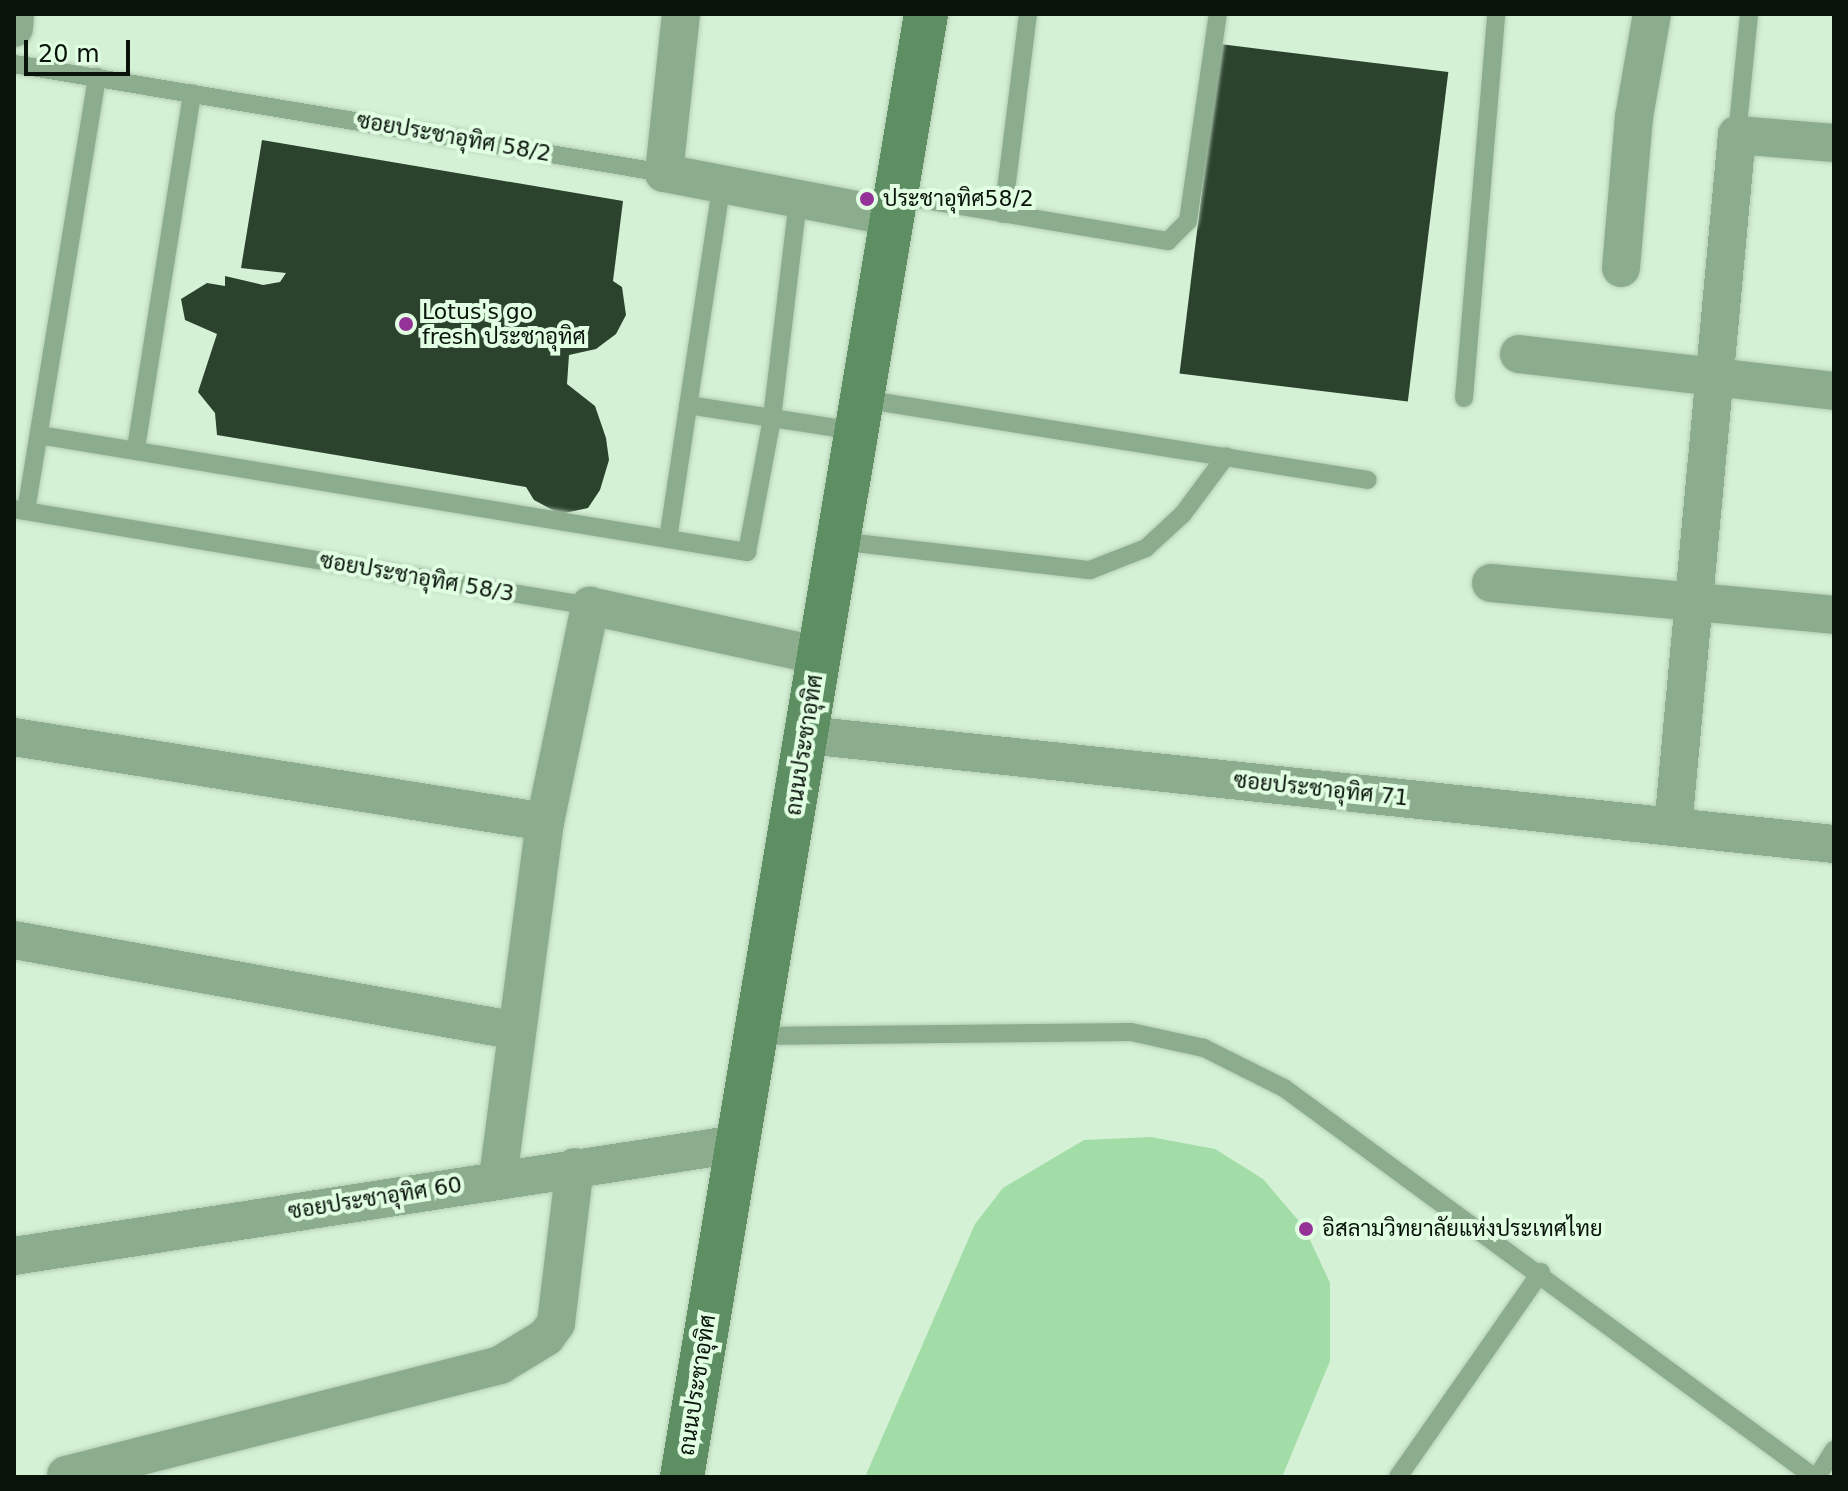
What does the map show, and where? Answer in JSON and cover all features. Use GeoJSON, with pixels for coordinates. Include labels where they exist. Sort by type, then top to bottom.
{"type":"FeatureCollection","features":[{"type":"Feature","properties":{"kind":"main road","name":"ถนนประชาอุทิศ"},"geometry":{"type":"LineString","coordinates":[[682,1477],[807,735],[835,540],[926,14]]}},
{"type":"Feature","properties":{"kind":"street"},"geometry":{"type":"LineString","coordinates":[[14,28],[15,14]]}},
{"type":"Feature","properties":{"kind":"street"},"geometry":{"type":"LineString","coordinates":[[664,173],[681,14]]}},
{"type":"Feature","properties":{"kind":"street"},"geometry":{"type":"LineString","coordinates":[[1621,268],[1634,117],[1652,14]]}},
{"type":"Feature","properties":{"kind":"street"},"geometry":{"type":"LineString","coordinates":[[1673,827],[1737,135],[1834,143]]}},
{"type":"Feature","properties":{"kind":"street","name":"ซอยประชาอุทิศ 58/2"},"geometry":{"type":"LineString","coordinates":[[664,173],[798,199],[894,206]]}},
{"type":"Feature","properties":{"kind":"street"},"geometry":{"type":"LineString","coordinates":[[1519,354],[1834,391]]}},
{"type":"Feature","properties":{"kind":"street"},"geometry":{"type":"LineString","coordinates":[[1491,583],[1834,615]]}},
{"type":"Feature","properties":{"kind":"street"},"geometry":{"type":"LineString","coordinates":[[498,1178],[545,822],[590,606]]}},
{"type":"Feature","properties":{"kind":"street","name":"ซอยประชาอุทิศ 58/3"},"geometry":{"type":"LineString","coordinates":[[590,606],[817,655]]}},
{"type":"Feature","properties":{"kind":"street","name":"ซอยประชาอุทิศ 71"},"geometry":{"type":"LineString","coordinates":[[807,735],[1834,844]]}},
{"type":"Feature","properties":{"kind":"street"},"geometry":{"type":"LineString","coordinates":[[14,737],[545,822]]}},
{"type":"Feature","properties":{"kind":"street"},"geometry":{"type":"LineString","coordinates":[[14,940],[517,1031]]}},
{"type":"Feature","properties":{"kind":"street","name":"ซอยประชาอุทิศ 60"},"geometry":{"type":"LineString","coordinates":[[14,1256],[498,1178],[737,1144]]}},
{"type":"Feature","properties":{"kind":"street"},"geometry":{"type":"LineString","coordinates":[[66,1475],[500,1365],[546,1337],[556,1323],[575,1167]]}},
{"type":"Feature","properties":{"kind":"lane"},"geometry":{"type":"LineString","coordinates":[[1003,214],[1028,14]]}},
{"type":"Feature","properties":{"kind":"lane"},"geometry":{"type":"LineString","coordinates":[[894,206],[1003,214],[1163,242],[1182,231],[1190,212],[1218,14]]}},
{"type":"Feature","properties":{"kind":"lane"},"geometry":{"type":"LineString","coordinates":[[1464,398],[1496,14]]}},
{"type":"Feature","properties":{"kind":"lane"},"geometry":{"type":"LineString","coordinates":[[1737,135],[1749,14]]}},
{"type":"Feature","properties":{"kind":"lane","name":"ซอยประชาอุทิศ 58/2"},"geometry":{"type":"LineString","coordinates":[[14,64],[664,173]]}},
{"type":"Feature","properties":{"kind":"lane"},"geometry":{"type":"LineString","coordinates":[[20,510],[39,435],[97,77]]}},
{"type":"Feature","properties":{"kind":"lane"},"geometry":{"type":"LineString","coordinates":[[136,448],[192,93]]}},
{"type":"Feature","properties":{"kind":"lane"},"geometry":{"type":"LineString","coordinates":[[668,539],[722,184]]}},
{"type":"Feature","properties":{"kind":"lane"},"geometry":{"type":"LineString","coordinates":[[39,435],[136,448],[747,552],[772,418],[798,199]]}},
{"type":"Feature","properties":{"kind":"lane"},"geometry":{"type":"LineString","coordinates":[[688,405],[772,418],[859,415],[1226,456],[1368,480]]}},
{"type":"Feature","properties":{"kind":"lane"},"geometry":{"type":"LineString","coordinates":[[835,540],[1090,570],[1146,548],[1183,514],[1226,456]]}},
{"type":"Feature","properties":{"kind":"lane","name":"ซอยประชาอุทิศ 58/3"},"geometry":{"type":"LineString","coordinates":[[20,510],[590,606]]}},
{"type":"Feature","properties":{"kind":"lane"},"geometry":{"type":"LineString","coordinates":[[755,1036],[1131,1032],[1204,1048],[1284,1088],[1541,1272],[1816,1477],[1834,1450]]}},
{"type":"Feature","properties":{"kind":"lane"},"geometry":{"type":"LineString","coordinates":[[1398,1477],[1541,1272]]}},
{"type":"Feature","properties":{"kind":"green space"},"geometry":{"type":"Polygon","coordinates":[[[1151,1137],[1215,1149],[1263,1179],[1304,1227],[1330,1283],[1330,1361],[1282,1477],[865,1477],[975,1224],[1003,1188],[1084,1140],[1151,1137]]]}},
{"type":"Feature","properties":{"kind":"building"},"geometry":{"type":"Polygon","coordinates":[[[1220,44],[1448,72],[1408,402],[1180,374],[1220,44]]]}},
{"type":"Feature","properties":{"kind":"building","name":"Lotus's go fresh ประชาอุทิศ"},"geometry":{"type":"Polygon","coordinates":[[[262,140],[623,201],[613,281],[622,287],[626,315],[616,334],[596,349],[569,355],[567,384],[595,406],[606,438],[609,460],[600,490],[588,508],[560,514],[534,500],[526,487],[217,435],[215,413],[198,392],[217,334],[185,320],[181,299],[207,283],[225,286],[225,276],[263,285],[280,282],[286,273],[241,268],[262,140]]]}},
{"type":"Feature","properties":{"kind":"place","name":"ประชาอุทิศ58/2"},"geometry":{"type":"Point","coordinates":[867,199]}},
{"type":"Feature","properties":{"kind":"place","name":"Lotus's go fresh ประชาอุทิศ"},"geometry":{"type":"Point","coordinates":[406,324]}},
{"type":"Feature","properties":{"kind":"place","name":"อิสลามวิทยาลัยแห่งประเทศไทย"},"geometry":{"type":"Point","coordinates":[1306,1229]}}]}
